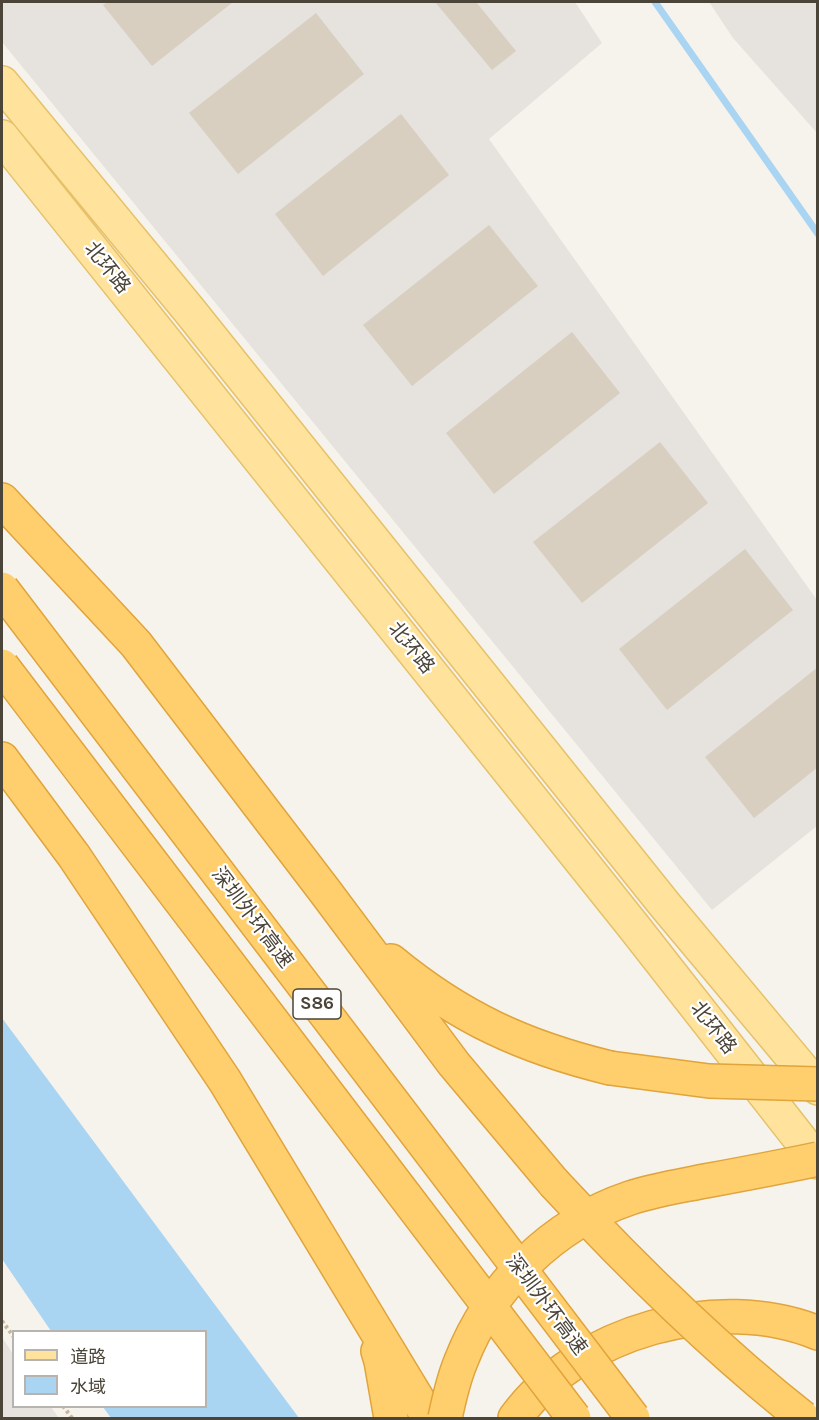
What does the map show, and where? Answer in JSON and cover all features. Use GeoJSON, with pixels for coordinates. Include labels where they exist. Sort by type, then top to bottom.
{"type":"FeatureCollection","features":[{"type":"Feature","properties":{"kind":"highway"},"geometry":{"type":"LineString","coordinates":[[2,500],[136,644],[454,1064],[554,1183],[662,1295],[728,1356],[803,1419]]}},
{"type":"Feature","properties":{"kind":"highway","name":"深圳外环高速"},"geometry":{"type":"LineString","coordinates":[[2,589],[633,1419]]}},
{"type":"Feature","properties":{"kind":"highway","name":"S86"},"geometry":{"type":"LineString","coordinates":[[2,666],[574,1419]]}},
{"type":"Feature","properties":{"kind":"highway"},"geometry":{"type":"LineString","coordinates":[[2,759],[74,856],[225,1081],[429,1419]]}},
{"type":"Feature","properties":{"kind":"highway"},"geometry":{"type":"LineString","coordinates":[[324,890],[382,954],[416,981],[451,1005],[488,1026],[528,1044],[568,1058],[610,1068],[758,1084],[818,1086]]}},
{"type":"Feature","properties":{"kind":"highway"},"geometry":{"type":"LineString","coordinates":[[445,1419],[460,1362],[488,1308],[527,1262],[557,1236],[600,1210],[628,1198],[658,1190],[818,1161]]}},
{"type":"Feature","properties":{"kind":"highway"},"geometry":{"type":"LineString","coordinates":[[364,1313],[381,1361],[391,1419]]}},
{"type":"Feature","properties":{"kind":"highway"},"geometry":{"type":"LineString","coordinates":[[515,1419],[551,1380],[588,1354],[629,1335],[662,1325],[718,1317],[763,1319],[818,1333]]}},
{"type":"Feature","properties":{"kind":"main road","name":"北环路"},"geometry":{"type":"LineString","coordinates":[[2,83],[189,310],[665,905],[818,1086]]}},
{"type":"Feature","properties":{"kind":"main road","name":"北环路"},"geometry":{"type":"LineString","coordinates":[[2,137],[627,917],[818,1161]]}},
{"type":"Feature","properties":{"kind":"path"},"geometry":{"type":"LineString","coordinates":[[2,1320],[12,1334]]}},
{"type":"Feature","properties":{"kind":"shaded area"},"geometry":{"type":"Polygon","coordinates":[[[2,2],[575,2],[602,43],[489,139],[817,600],[817,826],[712,910],[2,42],[2,2]]]}},
{"type":"Feature","properties":{"kind":"shaded area"},"geometry":{"type":"Polygon","coordinates":[[[709,2],[817,2],[817,133],[733,38],[709,2]]]}},
{"type":"Feature","properties":{"kind":"shaded area"},"geometry":{"type":"Polygon","coordinates":[[[2,1337],[12,1352],[12,1408],[52,1408],[59,1418],[2,1418],[2,1337]]]}},
{"type":"Feature","properties":{"kind":"water"},"geometry":{"type":"Polygon","coordinates":[[[2,1018],[299,1418],[111,1418],[104,1408],[207,1408],[207,1330],[50,1330],[2,1259],[2,1018]]]}},
{"type":"Feature","properties":{"kind":"building"},"geometry":{"type":"Polygon","coordinates":[[[108,2],[233,2],[152,66],[103,5],[108,2]]]}},
{"type":"Feature","properties":{"kind":"building"},"geometry":{"type":"Polygon","coordinates":[[[435,2],[476,2],[516,51],[492,70],[435,2]]]}},
{"type":"Feature","properties":{"kind":"building"},"geometry":{"type":"Polygon","coordinates":[[[316,13],[364,74],[238,174],[189,113],[316,13]]]}},
{"type":"Feature","properties":{"kind":"building"},"geometry":{"type":"Polygon","coordinates":[[[401,114],[449,175],[323,276],[275,214],[401,114]]]}},
{"type":"Feature","properties":{"kind":"building"},"geometry":{"type":"Polygon","coordinates":[[[489,225],[538,286],[412,386],[363,325],[489,225]]]}},
{"type":"Feature","properties":{"kind":"building"},"geometry":{"type":"Polygon","coordinates":[[[572,332],[620,393],[494,494],[446,433],[572,332]]]}},
{"type":"Feature","properties":{"kind":"building"},"geometry":{"type":"Polygon","coordinates":[[[660,442],[708,503],[582,603],[533,542],[660,442]]]}},
{"type":"Feature","properties":{"kind":"building"},"geometry":{"type":"Polygon","coordinates":[[[745,549],[793,610],[667,710],[619,649],[745,549]]]}},
{"type":"Feature","properties":{"kind":"building"},"geometry":{"type":"Polygon","coordinates":[[[818,667],[818,767],[754,818],[705,757],[818,667]]]}},
{"type":"Feature","properties":{"kind":"waterway"},"geometry":{"type":"LineString","coordinates":[[655,2],[818,234]]}}]}
